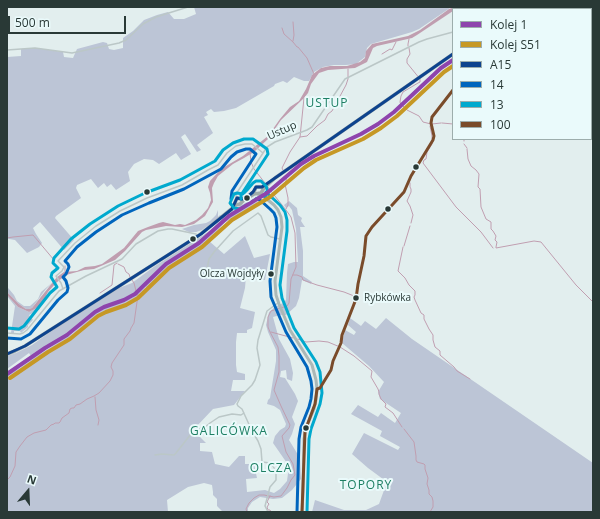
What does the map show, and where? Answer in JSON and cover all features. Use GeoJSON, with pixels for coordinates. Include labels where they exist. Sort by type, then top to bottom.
{"type":"FeatureCollection","features":[{"type":"Feature","properties":{"kind":"main road"},"geometry":{"type":"LineString","coordinates":[[7,354],[25,346],[198,236],[221,218],[238,201],[259,192],[275,178],[452,55]]}},
{"type":"Feature","properties":{"kind":"street"},"geometry":{"type":"LineString","coordinates":[[7,50],[35,48],[72,53],[119,43],[126,40],[143,24],[156,17],[188,7]]}},
{"type":"Feature","properties":{"kind":"street","name":"Ustup"},"geometry":{"type":"LineString","coordinates":[[238,201],[236,194],[267,147],[312,127],[345,79],[427,38],[452,32]]}},
{"type":"Feature","properties":{"kind":"street"},"geometry":{"type":"LineString","coordinates":[[317,389],[320,388],[332,367],[341,343],[342,335],[356,299],[366,236],[373,226],[404,192],[411,176],[433,140],[432,117],[452,91]]}},
{"type":"Feature","properties":{"kind":"street"},"geometry":{"type":"LineString","coordinates":[[63,289],[56,276],[64,267],[58,261],[76,242],[94,227],[145,199],[182,185],[218,166],[227,154],[236,146],[252,144],[263,153]]}},
{"type":"Feature","properties":{"kind":"street"},"geometry":{"type":"LineString","coordinates":[[259,192],[275,206],[280,214],[282,224],[275,285],[279,304],[292,334],[312,365],[315,373],[317,389],[315,404],[304,438],[302,512]]}},
{"type":"Feature","properties":{"kind":"street"},"geometry":{"type":"LineString","coordinates":[[207,269],[209,259],[228,236],[258,213],[261,216],[268,235],[280,239]]}},
{"type":"Feature","properties":{"kind":"street"},"geometry":{"type":"LineString","coordinates":[[7,333],[23,333],[57,293],[86,276],[122,259],[136,244],[158,231],[172,229],[196,234],[198,236]]}},
{"type":"Feature","properties":{"kind":"street"},"geometry":{"type":"LineString","coordinates":[[268,512],[265,506],[270,487],[276,480],[276,472],[270,463],[261,461],[260,445],[242,409],[237,404],[241,396],[252,385],[256,378],[260,365],[257,348],[258,340],[267,312],[279,304]]}},
{"type":"Feature","properties":{"kind":"street"},"geometry":{"type":"LineString","coordinates":[[155,455],[174,455],[191,434],[200,428],[204,428],[219,417],[232,414],[244,414]]}},
{"type":"Feature","properties":{"kind":"shaded area"},"geometry":{"type":"Polygon","coordinates":[[[194,7],[453,7],[419,29],[371,44],[367,48],[365,57],[356,64],[323,67],[314,72],[309,81],[304,81],[294,77],[287,83],[283,81],[275,84],[236,108],[214,112],[211,109],[206,112],[208,115],[204,117],[213,133],[197,145],[201,150],[197,152],[185,134],[181,137],[191,154],[181,160],[176,153],[159,164],[153,160],[144,159],[134,164],[128,172],[130,181],[116,190],[111,184],[107,187],[104,183],[98,188],[91,179],[77,185],[76,188],[81,198],[55,218],[74,240],[64,250],[40,222],[33,228],[42,243],[39,247],[27,253],[15,240],[7,238],[7,57],[21,56],[21,49],[36,48],[63,52],[64,57],[73,58],[77,49],[103,42],[107,43],[109,49],[114,50],[123,48],[123,38],[144,20],[168,12],[174,19],[184,19],[196,14],[194,7]]]}},
{"type":"Feature","properties":{"kind":"shaded area"},"geometry":{"type":"Polygon","coordinates":[[[454,7],[468,7],[452,8],[452,12],[412,38],[373,48],[367,62],[355,68],[328,70],[319,73],[311,84],[308,93],[281,120],[268,139],[254,152],[233,164],[218,176],[212,188],[213,202],[205,216],[194,224],[182,227],[166,226],[142,232],[115,260],[94,269],[66,275],[48,292],[39,307],[29,312],[18,307],[7,295],[7,292],[26,309],[32,308],[57,277],[64,272],[77,271],[85,267],[102,264],[124,248],[138,231],[163,222],[175,225],[185,225],[196,220],[208,208],[211,200],[208,187],[210,181],[221,169],[243,156],[268,136],[290,107],[299,101],[312,75],[321,68],[330,66],[347,66],[360,62],[365,58],[366,51],[372,44],[408,36],[420,30],[449,9],[454,7]]]}},
{"type":"Feature","properties":{"kind":"shaded area"},"geometry":{"type":"Polygon","coordinates":[[[260,200],[256,204],[224,223],[209,241],[224,254],[245,236],[254,258],[270,254],[265,280],[252,279],[246,276],[245,288],[240,308],[255,312],[252,328],[247,330],[247,333],[237,333],[237,372],[245,374],[245,380],[233,380],[231,391],[245,391],[234,405],[213,409],[196,427],[198,435],[206,443],[200,443],[200,451],[212,452],[215,464],[229,467],[239,456],[245,456],[245,464],[254,464],[257,478],[246,479],[247,492],[265,490],[274,493],[287,481],[289,466],[273,443],[275,436],[285,427],[286,424],[280,410],[267,404],[270,398],[276,361],[276,350],[266,325],[269,312],[286,300],[288,264],[298,262],[296,229],[292,210],[289,206],[286,208],[284,205],[289,201],[297,208],[298,215],[302,218],[301,221],[305,227],[300,227],[303,251],[303,276],[312,282],[311,284],[302,280],[296,306],[286,315],[273,317],[279,339],[290,359],[293,373],[292,381],[287,379],[286,370],[281,371],[280,377],[285,378],[298,401],[292,417],[295,424],[289,440],[300,458],[301,479],[292,490],[282,498],[273,499],[260,497],[252,502],[248,508],[248,512],[223,512],[217,506],[217,499],[213,495],[212,485],[204,483],[188,487],[167,500],[168,512],[7,512],[7,375],[72,334],[89,319],[87,317],[65,336],[31,356],[29,353],[7,369],[7,356],[32,345],[57,327],[119,288],[132,283],[155,266],[211,230],[236,208],[247,202],[249,204],[228,216],[202,239],[166,264],[129,297],[121,302],[132,298],[146,287],[166,266],[204,240],[230,217],[260,200]]]}},
{"type":"Feature","properties":{"kind":"shaded area"},"geometry":{"type":"Polygon","coordinates":[[[218,210],[218,217],[220,215],[221,216],[202,230],[189,232],[182,229],[210,221],[216,215],[218,210]]]}},
{"type":"Feature","properties":{"kind":"shaded area"},"geometry":{"type":"Polygon","coordinates":[[[53,282],[32,308],[29,309],[26,309],[19,304],[7,292],[7,287],[17,301],[24,306],[30,306],[38,299],[41,292],[53,282]]]}},
{"type":"Feature","properties":{"kind":"shaded area"},"geometry":{"type":"Polygon","coordinates":[[[7,295],[18,307],[29,312],[39,307],[40,309],[29,315],[33,320],[21,333],[20,331],[14,331],[14,333],[11,333],[15,306],[7,295]]]}},
{"type":"Feature","properties":{"kind":"shaded area"},"geometry":{"type":"Polygon","coordinates":[[[350,318],[361,326],[365,321],[376,329],[386,318],[412,339],[593,463],[593,512],[312,512],[315,500],[344,510],[366,510],[379,504],[387,482],[352,454],[364,433],[398,450],[400,447],[380,436],[382,431],[351,414],[358,405],[378,417],[381,413],[395,423],[401,413],[380,399],[378,392],[384,382],[369,366],[342,343],[345,330],[354,335],[356,332],[348,325],[350,318]]]}},
{"type":"Feature","properties":{"kind":"waterway"},"geometry":{"type":"LineString","coordinates":[[293,22],[293,41]]}},
{"type":"Feature","properties":{"kind":"waterway"},"geometry":{"type":"LineString","coordinates":[[282,28],[284,34],[307,58],[314,74]]}},
{"type":"Feature","properties":{"kind":"waterway"},"geometry":{"type":"LineString","coordinates":[[408,46],[409,39]]}},
{"type":"Feature","properties":{"kind":"waterway"},"geometry":{"type":"LineString","coordinates":[[382,54],[390,49],[392,50],[396,42]]}},
{"type":"Feature","properties":{"kind":"waterway"},"geometry":{"type":"LineString","coordinates":[[401,105],[400,102],[403,92],[420,82],[420,79],[407,63],[407,59],[410,54],[409,48]]}},
{"type":"Feature","properties":{"kind":"waterway"},"geometry":{"type":"LineString","coordinates":[[300,137],[307,136],[325,120],[328,114],[332,111],[346,85],[348,79],[348,69]]}},
{"type":"Feature","properties":{"kind":"waterway"},"geometry":{"type":"LineString","coordinates":[[283,170],[282,168],[290,152],[300,137],[304,98]]}},
{"type":"Feature","properties":{"kind":"waterway"},"geometry":{"type":"LineString","coordinates":[[402,105],[407,110],[419,116],[423,122],[431,124]]}},
{"type":"Feature","properties":{"kind":"waterway"},"geometry":{"type":"LineString","coordinates":[[432,124],[441,123]]}},
{"type":"Feature","properties":{"kind":"waterway"},"geometry":{"type":"LineString","coordinates":[[442,123],[452,124]]}},
{"type":"Feature","properties":{"kind":"waterway"},"geometry":{"type":"LineString","coordinates":[[430,126],[432,139]]}},
{"type":"Feature","properties":{"kind":"waterway"},"geometry":{"type":"LineString","coordinates":[[432,142],[423,163],[456,207],[481,232],[493,248]]}},
{"type":"Feature","properties":{"kind":"waterway"},"geometry":{"type":"LineString","coordinates":[[464,144],[467,148]]}},
{"type":"Feature","properties":{"kind":"waterway"},"geometry":{"type":"LineString","coordinates":[[467,149],[468,159],[471,166],[479,174],[478,187],[480,189],[481,207],[486,219],[491,222],[491,229],[496,236],[496,248],[534,241],[541,242],[576,285],[593,302]]}},
{"type":"Feature","properties":{"kind":"waterway"},"geometry":{"type":"LineString","coordinates":[[250,153],[251,162],[254,169],[265,183]]}},
{"type":"Feature","properties":{"kind":"waterway"},"geometry":{"type":"LineString","coordinates":[[286,209],[288,205],[285,184],[287,177]]}},
{"type":"Feature","properties":{"kind":"waterway"},"geometry":{"type":"LineString","coordinates":[[410,183],[411,192],[407,201],[413,215],[411,223]]}},
{"type":"Feature","properties":{"kind":"waterway"},"geometry":{"type":"LineString","coordinates":[[247,512],[246,509],[249,503],[259,495],[274,497],[281,496],[295,475],[293,464],[286,452],[282,436],[290,425],[274,390],[279,372],[278,347],[268,327],[268,317],[271,311],[287,306],[289,303],[291,279],[296,267],[295,233],[291,217],[267,186]]}},
{"type":"Feature","properties":{"kind":"waterway"},"geometry":{"type":"LineString","coordinates":[[404,246],[410,226]]}},
{"type":"Feature","properties":{"kind":"waterway"},"geometry":{"type":"LineString","coordinates":[[7,238],[33,235],[54,260]]}},
{"type":"Feature","properties":{"kind":"waterway"},"geometry":{"type":"LineString","coordinates":[[403,247],[398,271],[415,291],[415,300],[433,335],[435,347],[440,351],[440,355],[457,371],[470,379]]}},
{"type":"Feature","properties":{"kind":"waterway"},"geometry":{"type":"LineString","coordinates":[[100,293],[112,285],[114,265],[117,263]]}},
{"type":"Feature","properties":{"kind":"waterway"},"geometry":{"type":"LineString","coordinates":[[118,264],[124,267],[130,277]]}},
{"type":"Feature","properties":{"kind":"waterway"},"geometry":{"type":"LineString","coordinates":[[65,266],[65,272]]}},
{"type":"Feature","properties":{"kind":"waterway"},"geometry":{"type":"LineString","coordinates":[[293,275],[302,277],[303,280],[317,285],[354,296]]}},
{"type":"Feature","properties":{"kind":"waterway"},"geometry":{"type":"LineString","coordinates":[[7,480],[15,466],[16,452],[27,437],[34,433],[46,430],[55,423],[59,423],[62,418],[69,413],[70,409],[99,393],[110,381],[113,375],[111,367],[112,363],[124,345],[124,339],[134,323],[138,295],[132,280]]}},
{"type":"Feature","properties":{"kind":"waterway"},"geometry":{"type":"LineString","coordinates":[[271,332],[293,338]]}},
{"type":"Feature","properties":{"kind":"waterway"},"geometry":{"type":"LineString","coordinates":[[298,339],[306,342],[328,342],[340,347],[372,371],[371,377],[378,389],[381,399],[386,404],[385,407],[393,413],[402,427]]}},
{"type":"Feature","properties":{"kind":"waterway"},"geometry":{"type":"LineString","coordinates":[[95,397],[96,410],[99,420],[98,425]]}},
{"type":"Feature","properties":{"kind":"waterway"},"geometry":{"type":"LineString","coordinates":[[404,429],[414,442],[417,462],[425,465],[429,494],[433,501],[433,507],[430,512]]}},
{"type":"Feature","properties":{"kind":"waterway"},"geometry":{"type":"LineString","coordinates":[[270,496],[267,502],[269,504],[267,507],[271,512]]}},
{"type":"Feature","properties":{"kind":"rail line","name":"1"},"geometry":{"type":"LineString","coordinates":[[7,374],[67,335],[95,312],[135,294],[166,264],[199,243],[229,216],[267,193],[301,164],[378,124],[394,112],[441,68],[452,61]]}},
{"type":"Feature","properties":{"kind":"rail line","name":"S51"},"geometry":{"type":"LineString","coordinates":[[10,378],[70,339],[98,316],[126,305],[138,298],[169,268],[202,247],[232,220],[270,197],[304,168],[316,160],[363,139],[381,128],[397,116],[444,72],[452,67]]}},
{"type":"Feature","properties":{"kind":"transit line","name":"A15"},"geometry":{"type":"LineString","coordinates":[[7,354],[25,346],[201,234],[232,209],[237,198],[246,198],[256,187],[262,187],[265,185],[452,55]]}},
{"type":"Feature","properties":{"kind":"transit line","name":"100"},"geometry":{"type":"LineString","coordinates":[[302,512],[305,431],[315,404],[317,389],[320,388],[331,370],[333,361],[341,343],[342,335],[356,299],[366,236],[372,227],[404,192],[411,176],[433,140],[434,136],[431,123],[432,117],[452,91]]}},
{"type":"Feature","properties":{"kind":"transit line","name":"13"},"geometry":{"type":"LineString","coordinates":[[7,328],[19,329],[24,326],[50,293],[57,287],[51,277],[52,273],[58,268],[53,263],[54,258],[71,239],[90,224],[118,206],[145,193],[180,180],[215,161],[223,150],[233,143],[244,139],[253,139],[267,149],[268,154],[241,195],[241,199]]}},
{"type":"Feature","properties":{"kind":"transit line","name":"14"},"geometry":{"type":"LineString","coordinates":[[7,338],[21,339],[30,334],[58,300],[67,292],[68,288],[63,277],[69,267],[65,261],[77,247],[96,232],[122,215],[184,189],[221,169],[237,152],[250,149],[256,154],[232,191],[231,199]]}},
{"type":"Feature","properties":{"kind":"transit line","name":"13"},"geometry":{"type":"LineString","coordinates":[[258,198],[240,209],[234,208],[230,203],[234,194],[243,194],[256,181],[261,181],[266,186],[268,192],[265,197]]}},
{"type":"Feature","properties":{"kind":"transit line","name":"13"},"geometry":{"type":"LineString","coordinates":[[266,192],[280,205],[285,212],[287,220],[280,285],[282,298],[294,328],[316,362],[320,372],[322,393],[309,439],[307,512]]}},
{"type":"Feature","properties":{"kind":"transit line","name":"14"},"geometry":{"type":"LineString","coordinates":[[256,199],[260,200],[270,209],[276,218],[277,227],[270,281],[271,297],[286,332],[307,367],[311,381],[311,399],[301,427],[299,439],[297,512]]}},
{"type":"Feature","properties":{"kind":"place","name":"Olcza Wojdyły"},"geometry":{"type":"Point","coordinates":[271,274]}},
{"type":"Feature","properties":{"kind":"place","name":"Rybkówka"},"geometry":{"type":"Point","coordinates":[356,298]}},
{"type":"Feature","properties":{"kind":"district","name":"USTUP"},"geometry":{"type":"Point","coordinates":[327,104]}},
{"type":"Feature","properties":{"kind":"district","name":"GALICÓWKA"},"geometry":{"type":"Point","coordinates":[229,432]}},
{"type":"Feature","properties":{"kind":"district","name":"OLCZA"},"geometry":{"type":"Point","coordinates":[271,469]}},
{"type":"Feature","properties":{"kind":"district","name":"TOPORY"},"geometry":{"type":"Point","coordinates":[366,486]}}]}
